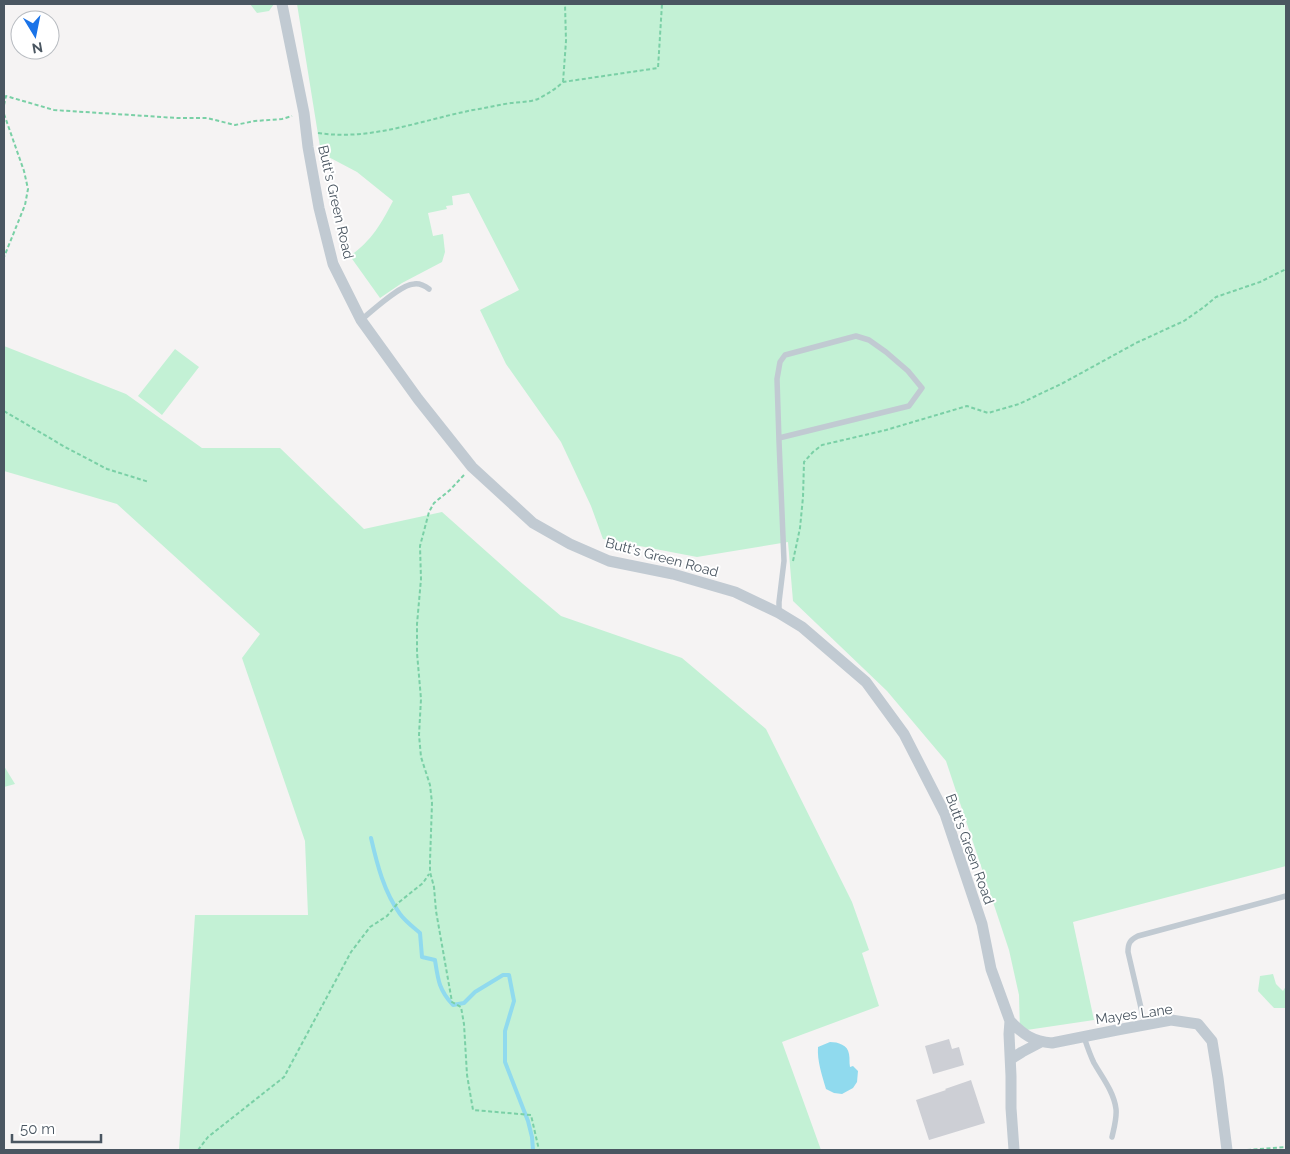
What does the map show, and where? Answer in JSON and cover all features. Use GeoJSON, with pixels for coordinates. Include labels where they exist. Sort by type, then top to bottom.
{"type":"FeatureCollection","features":[{"type":"Feature","properties":{"kind":"street","name":"Butt's Green Road"},"geometry":{"type":"LineString","coordinates":[[282,4],[304,113],[305,130],[319,208],[333,264],[361,320],[418,399],[472,467],[533,523],[570,544],[609,561],[674,574],[735,592],[780,613],[802,627],[866,682],[904,734],[944,814],[982,924],[991,969],[1010,1021]]}},
{"type":"Feature","properties":{"kind":"street","name":"Mayes Lane"},"geometry":{"type":"LineString","coordinates":[[1041,1042],[1052,1043],[1171,1020],[1198,1024],[1212,1041],[1228,1150]]}},
{"type":"Feature","properties":{"kind":"street"},"geometry":{"type":"LineString","coordinates":[[1010,1021],[1025,1035],[1041,1042]]}},
{"type":"Feature","properties":{"kind":"street"},"geometry":{"type":"LineString","coordinates":[[1010,1021],[1011,1108],[1014,1150]]}},
{"type":"Feature","properties":{"kind":"street"},"geometry":{"type":"LineString","coordinates":[[1011,1060],[1041,1042]]}},
{"type":"Feature","properties":{"kind":"lane"},"geometry":{"type":"LineString","coordinates":[[361,320],[391,296],[409,285],[422,285],[430,289]]}},
{"type":"Feature","properties":{"kind":"lane"},"geometry":{"type":"LineString","coordinates":[[779,438],[909,406],[922,388],[886,352],[869,340],[856,336],[785,355],[780,362],[777,379],[779,438],[784,561],[779,602],[780,613]]}},
{"type":"Feature","properties":{"kind":"lane"},"geometry":{"type":"LineString","coordinates":[[1146,1025],[1128,952],[1128,944],[1131,939],[1286,896]]}},
{"type":"Feature","properties":{"kind":"lane"},"geometry":{"type":"LineString","coordinates":[[1084,1037],[1090,1054],[1114,1102],[1116,1121],[1112,1137]]}},
{"type":"Feature","properties":{"kind":"path"},"geometry":{"type":"LineString","coordinates":[[563,82],[566,41],[565,4]]}},
{"type":"Feature","properties":{"kind":"path"},"geometry":{"type":"LineString","coordinates":[[305,130],[334,135],[371,134],[438,118],[536,100],[563,82],[658,68],[662,4]]}},
{"type":"Feature","properties":{"kind":"path"},"geometry":{"type":"LineString","coordinates":[[4,105],[6,96],[54,110],[177,118],[206,118],[235,125],[282,119],[304,113]]}},
{"type":"Feature","properties":{"kind":"path"},"geometry":{"type":"LineString","coordinates":[[4,114],[24,171],[28,189],[25,205],[4,257]]}},
{"type":"Feature","properties":{"kind":"path"},"geometry":{"type":"LineString","coordinates":[[792,565],[800,528],[804,462],[822,445],[886,430],[968,406],[988,413],[1019,404],[1063,383],[1136,343],[1184,321],[1204,308],[1216,297],[1260,282],[1286,269]]}},
{"type":"Feature","properties":{"kind":"path"},"geometry":{"type":"LineString","coordinates":[[4,412],[107,469],[150,482]]}},
{"type":"Feature","properties":{"kind":"path"},"geometry":{"type":"LineString","coordinates":[[472,467],[434,504],[429,512],[420,546],[421,579],[417,624],[420,699],[419,735],[420,757],[430,785],[432,803],[430,872],[452,1002],[461,1007],[467,1075],[473,1110],[531,1115],[539,1150]]}},
{"type":"Feature","properties":{"kind":"path"},"geometry":{"type":"LineString","coordinates":[[198,1150],[208,1137],[284,1077],[351,952],[370,927],[387,916],[398,903],[423,883],[430,872]]}},
{"type":"Feature","properties":{"kind":"path"},"geometry":{"type":"LineString","coordinates":[[1247,1150],[1286,1147]]}},
{"type":"Feature","properties":{"kind":"green space"},"geometry":{"type":"Polygon","coordinates":[[[250,4],[274,4],[269,11],[257,13],[250,4]]]}},
{"type":"Feature","properties":{"kind":"green space"},"geometry":{"type":"Polygon","coordinates":[[[297,4],[1286,4],[1286,866],[1073,922],[1094,1020],[1020,1031],[1019,995],[1009,950],[946,761],[887,691],[793,601],[788,542],[697,557],[603,539],[591,506],[561,442],[506,364],[480,310],[519,290],[469,193],[452,196],[453,205],[446,206],[447,209],[428,213],[433,236],[443,234],[445,252],[442,262],[402,283],[380,298],[350,256],[375,231],[393,201],[357,172],[321,153],[297,4]]]}},
{"type":"Feature","properties":{"kind":"green space"},"geometry":{"type":"Polygon","coordinates":[[[4,346],[126,394],[202,448],[280,448],[364,529],[442,512],[561,616],[682,658],[766,729],[852,902],[869,950],[862,953],[879,1006],[782,1042],[821,1150],[179,1150],[195,915],[308,915],[305,841],[242,658],[260,634],[117,504],[4,471],[4,346]]]}},
{"type":"Feature","properties":{"kind":"green space"},"geometry":{"type":"Polygon","coordinates":[[[175,349],[199,367],[162,415],[138,396],[175,349]]]}},
{"type":"Feature","properties":{"kind":"green space"},"geometry":{"type":"Polygon","coordinates":[[[4,766],[15,784],[4,787],[4,766]]]}},
{"type":"Feature","properties":{"kind":"green space"},"geometry":{"type":"Polygon","coordinates":[[[1273,974],[1276,984],[1283,991],[1286,986],[1286,1008],[1274,1008],[1258,991],[1260,976],[1273,974]]]}},
{"type":"Feature","properties":{"kind":"water"},"geometry":{"type":"Polygon","coordinates":[[[830,1042],[839,1043],[847,1048],[850,1067],[853,1066],[858,1071],[857,1082],[853,1088],[842,1094],[826,1089],[820,1068],[818,1047],[830,1042]]]}},
{"type":"Feature","properties":{"kind":"building"},"geometry":{"type":"Polygon","coordinates":[[[949,1039],[952,1049],[959,1047],[964,1065],[933,1074],[925,1046],[949,1039]]]}},
{"type":"Feature","properties":{"kind":"building"},"geometry":{"type":"Polygon","coordinates":[[[971,1080],[985,1123],[929,1140],[916,1100],[971,1080]]]}},
{"type":"Feature","properties":{"kind":"waterway"},"geometry":{"type":"LineString","coordinates":[[371,838],[385,887],[402,917],[420,933],[422,957],[435,960],[440,984],[453,1005],[464,1003],[475,992],[503,975],[509,975],[514,1001],[505,1031],[505,1062],[528,1121],[533,1150]]}}]}
